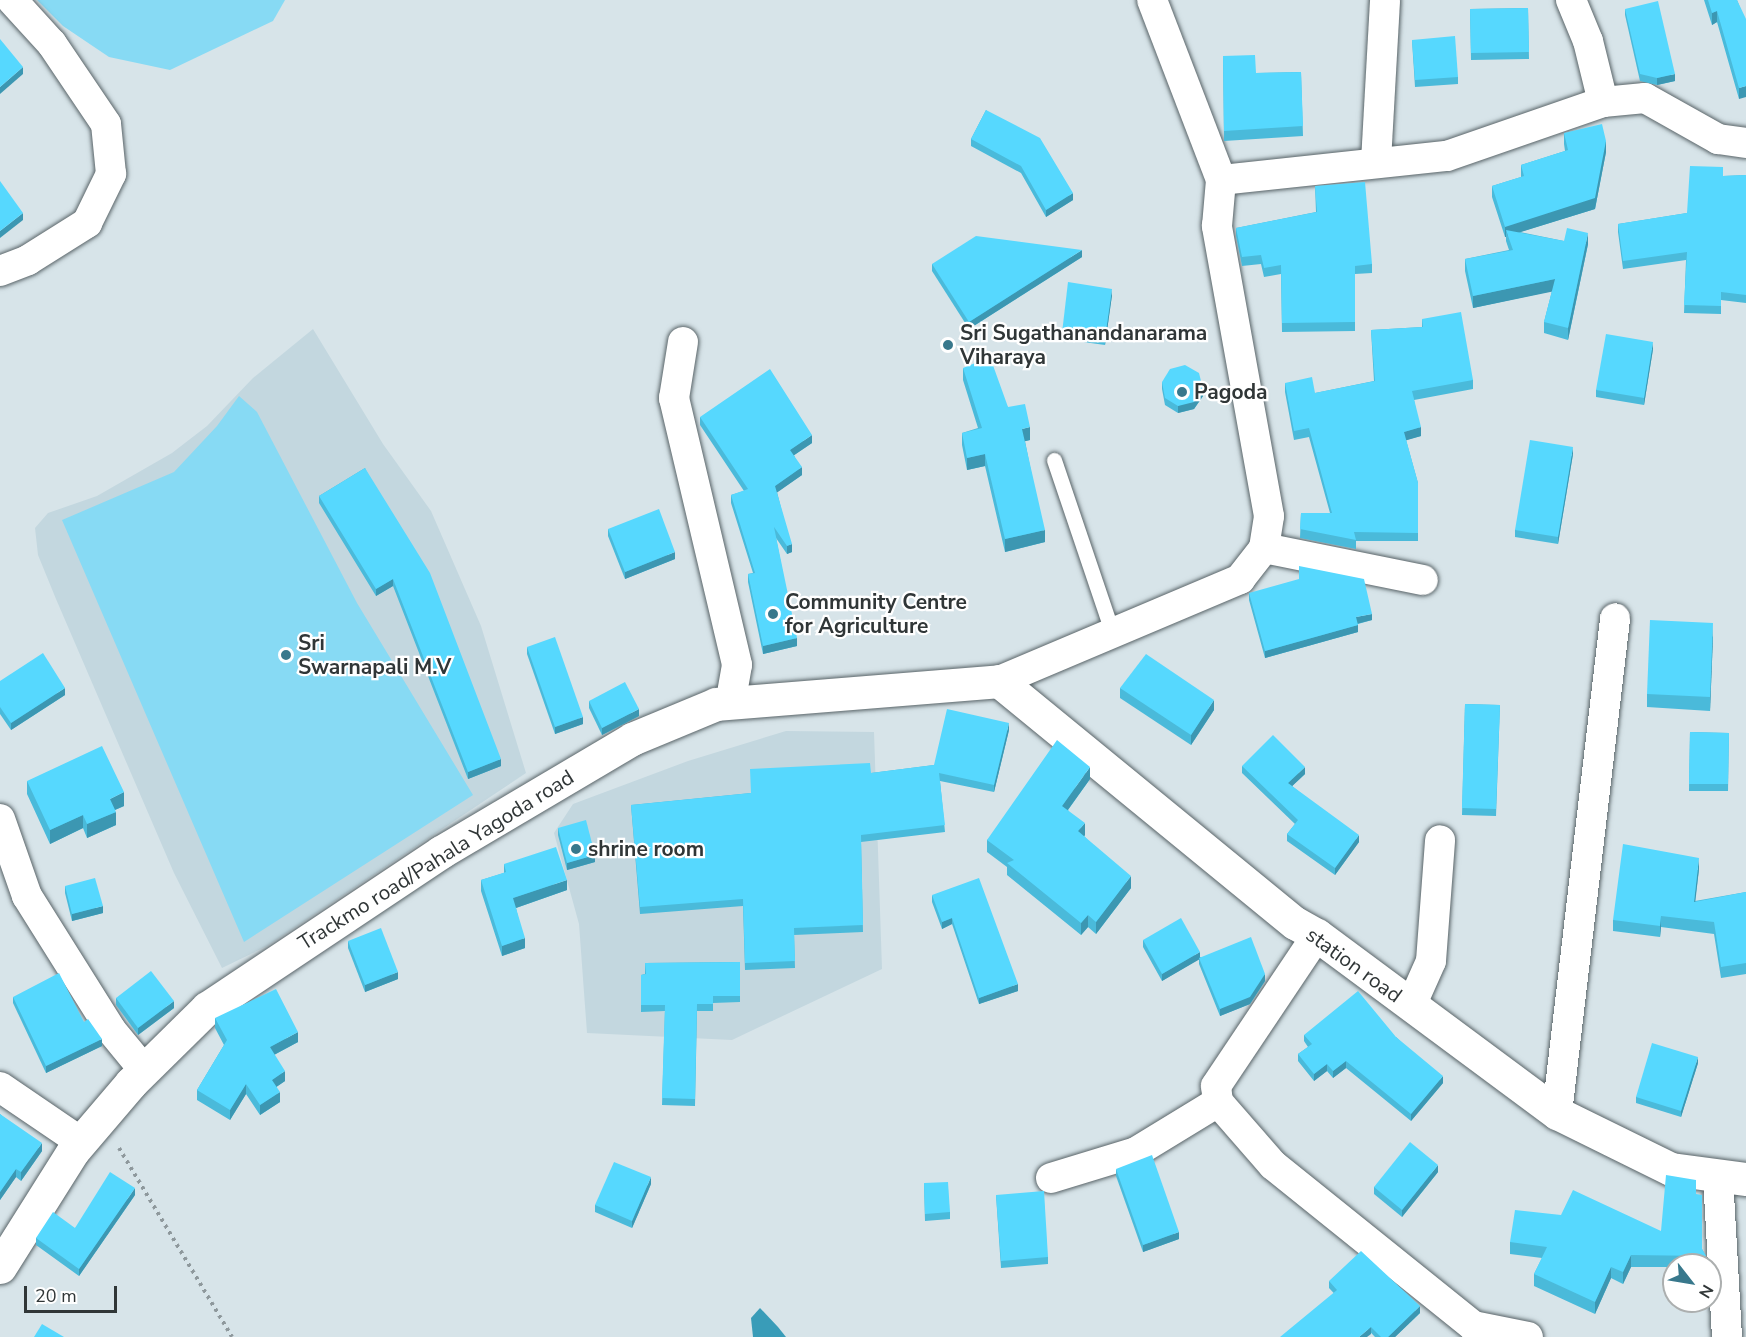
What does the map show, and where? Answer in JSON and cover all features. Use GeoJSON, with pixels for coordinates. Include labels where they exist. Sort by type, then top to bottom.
{"type":"FeatureCollection","features":[{"type":"Feature","properties":{"kind":"street"},"geometry":{"type":"LineString","coordinates":[[0,272],[28,260],[87,223],[111,174],[106,124],[52,44],[12,0]]}},
{"type":"Feature","properties":{"kind":"street"},"geometry":{"type":"LineString","coordinates":[[999,681],[1240,579],[1264,548],[1269,516],[1217,226],[1221,180],[1152,0]]}},
{"type":"Feature","properties":{"kind":"street"},"geometry":{"type":"LineString","coordinates":[[1376,162],[1385,0]]}},
{"type":"Feature","properties":{"kind":"street"},"geometry":{"type":"LineString","coordinates":[[1571,0],[1588,41],[1603,102]]}},
{"type":"Feature","properties":{"kind":"street"},"geometry":{"type":"LineString","coordinates":[[1221,180],[1447,156],[1603,102],[1645,98],[1718,140],[1746,144]]}},
{"type":"Feature","properties":{"kind":"street"},"geometry":{"type":"LineString","coordinates":[[683,342],[674,398],[737,665],[730,703]]}},
{"type":"Feature","properties":{"kind":"street"},"geometry":{"type":"LineString","coordinates":[[1264,548],[1423,580]]}},
{"type":"Feature","properties":{"kind":"street"},"geometry":{"type":"LineString","coordinates":[[1557,1113],[1615,618]]}},
{"type":"Feature","properties":{"kind":"street","name":"Trackmo road/Pahala Yagoda road"},"geometry":{"type":"LineString","coordinates":[[0,1267],[90,1131],[144,1070],[207,1008],[441,852],[632,739],[716,704],[999,681]]}},
{"type":"Feature","properties":{"kind":"street","name":"station road"},"geometry":{"type":"LineString","coordinates":[[999,681],[1295,923],[1317,935],[1557,1113],[1671,1169],[1732,1178]]}},
{"type":"Feature","properties":{"kind":"street"},"geometry":{"type":"LineString","coordinates":[[0,819],[27,896],[111,1030],[144,1070]]}},
{"type":"Feature","properties":{"kind":"street"},"geometry":{"type":"LineString","coordinates":[[1411,1006],[1431,961],[1440,840]]}},
{"type":"Feature","properties":{"kind":"street"},"geometry":{"type":"LineString","coordinates":[[1317,935],[1216,1086],[1218,1102],[1273,1166],[1473,1326],[1528,1337]]}},
{"type":"Feature","properties":{"kind":"street"},"geometry":{"type":"LineString","coordinates":[[0,1087],[90,1131]]}},
{"type":"Feature","properties":{"kind":"street"},"geometry":{"type":"LineString","coordinates":[[1051,1178],[1136,1152],[1218,1102]]}},
{"type":"Feature","properties":{"kind":"street"},"geometry":{"type":"LineString","coordinates":[[1727,1337],[1732,1178]]}},
{"type":"Feature","properties":{"kind":"lane"},"geometry":{"type":"LineString","coordinates":[[1054,459],[1112,632]]}},
{"type":"Feature","properties":{"kind":"path"},"geometry":{"type":"LineString","coordinates":[[90,1131],[124,1155],[232,1337]]}},
{"type":"Feature","properties":{"kind":"shaded area"},"geometry":{"type":"Polygon","coordinates":[[[37,0],[285,0],[273,21],[170,70],[109,57],[63,26],[37,0]]]}},
{"type":"Feature","properties":{"kind":"shaded area","name":"Sri Swarnapali M.V"},"geometry":{"type":"Polygon","coordinates":[[[313,329],[383,444],[431,511],[481,626],[526,773],[267,946],[222,968],[174,873],[56,599],[38,555],[35,528],[48,513],[97,496],[172,453],[207,426],[253,378],[313,329]]]}},
{"type":"Feature","properties":{"kind":"shaded area","name":"Sri Swarnapali M.V"},"geometry":{"type":"Polygon","coordinates":[[[239,396],[257,412],[357,603],[473,795],[244,942],[62,520],[174,472],[217,426],[239,396]]]}},
{"type":"Feature","properties":{"kind":"shaded area"},"geometry":{"type":"Polygon","coordinates":[[[786,731],[874,732],[882,969],[732,1040],[587,1033],[579,924],[554,833],[573,804],[688,761],[786,731]]]}},
{"type":"Feature","properties":{"kind":"shaded area"},"geometry":{"type":"Polygon","coordinates":[[[760,1308],[786,1337],[753,1337],[751,1318],[760,1308]]]}},
{"type":"Feature","properties":{"kind":"building"},"geometry":{"type":"Polygon","coordinates":[[[1708,0],[1737,0],[1746,19],[1746,86],[1739,88],[1717,11],[1712,13],[1708,0]]]}},
{"type":"Feature","properties":{"kind":"building"},"geometry":{"type":"Polygon","coordinates":[[[1658,1],[1675,74],[1657,78],[1640,74],[1625,9],[1658,1]]]}},
{"type":"Feature","properties":{"kind":"building"},"geometry":{"type":"Polygon","coordinates":[[[1528,8],[1529,52],[1471,53],[1470,9],[1528,8]]]}},
{"type":"Feature","properties":{"kind":"building"},"geometry":{"type":"Polygon","coordinates":[[[1455,36],[1458,77],[1415,80],[1412,40],[1455,36]]]}},
{"type":"Feature","properties":{"kind":"building"},"geometry":{"type":"Polygon","coordinates":[[[0,39],[23,67],[0,87],[0,39]]]}},
{"type":"Feature","properties":{"kind":"building"},"geometry":{"type":"Polygon","coordinates":[[[1255,55],[1256,73],[1301,72],[1303,126],[1224,131],[1223,56],[1255,55]]]}},
{"type":"Feature","properties":{"kind":"building"},"geometry":{"type":"Polygon","coordinates":[[[986,110],[1040,138],[1073,193],[1046,210],[1021,166],[971,139],[986,110]]]}},
{"type":"Feature","properties":{"kind":"building"},"geometry":{"type":"Polygon","coordinates":[[[1602,124],[1606,141],[1595,198],[1505,227],[1492,186],[1524,176],[1521,165],[1568,150],[1564,133],[1602,124]]]}},
{"type":"Feature","properties":{"kind":"building"},"geometry":{"type":"Polygon","coordinates":[[[1690,166],[1723,167],[1723,176],[1746,175],[1746,295],[1721,292],[1721,306],[1684,305],[1687,252],[1623,261],[1618,224],[1687,213],[1690,166]]]}},
{"type":"Feature","properties":{"kind":"building"},"geometry":{"type":"Polygon","coordinates":[[[0,181],[23,213],[0,231],[0,181]]]}},
{"type":"Feature","properties":{"kind":"building"},"geometry":{"type":"Polygon","coordinates":[[[1365,182],[1372,264],[1355,266],[1355,322],[1282,323],[1281,265],[1264,268],[1261,255],[1242,257],[1236,228],[1317,212],[1315,186],[1365,182]]]}},
{"type":"Feature","properties":{"kind":"building"},"geometry":{"type":"Polygon","coordinates":[[[1567,228],[1588,233],[1568,328],[1544,322],[1555,279],[1473,296],[1465,259],[1513,250],[1506,230],[1564,241],[1567,228]]]}},
{"type":"Feature","properties":{"kind":"building"},"geometry":{"type":"Polygon","coordinates":[[[976,236],[1082,250],[969,322],[932,264],[976,236]]]}},
{"type":"Feature","properties":{"kind":"building"},"geometry":{"type":"Polygon","coordinates":[[[1068,282],[1112,289],[1105,338],[1062,333],[1068,282]]]}},
{"type":"Feature","properties":{"kind":"building"},"geometry":{"type":"Polygon","coordinates":[[[1461,312],[1473,380],[1412,391],[1421,427],[1404,432],[1418,483],[1418,533],[1354,532],[1356,540],[1300,529],[1301,513],[1332,513],[1309,428],[1294,431],[1285,383],[1312,377],[1315,393],[1375,381],[1371,330],[1423,327],[1422,319],[1461,312]]]}},
{"type":"Feature","properties":{"kind":"building"},"geometry":{"type":"Polygon","coordinates":[[[1606,334],[1653,342],[1644,398],[1596,390],[1606,334]]]}},
{"type":"Feature","properties":{"kind":"building"},"geometry":{"type":"Polygon","coordinates":[[[990,357],[1008,407],[1025,404],[1030,427],[1022,429],[1045,530],[1005,539],[985,454],[967,458],[962,433],[982,428],[963,368],[990,357]]]}},
{"type":"Feature","properties":{"kind":"building","name":"Pagoda"},"geometry":{"type":"Polygon","coordinates":[[[1185,365],[1199,373],[1203,389],[1194,402],[1178,406],[1165,398],[1162,382],[1170,369],[1185,365]]]}},
{"type":"Feature","properties":{"kind":"building"},"geometry":{"type":"Polygon","coordinates":[[[770,369],[812,435],[790,450],[802,467],[775,486],[792,544],[787,546],[774,527],[797,638],[763,646],[748,574],[755,573],[731,495],[748,489],[700,417],[770,369]]]}},
{"type":"Feature","properties":{"kind":"building"},"geometry":{"type":"Polygon","coordinates":[[[1530,440],[1573,447],[1558,537],[1515,530],[1530,440]]]}},
{"type":"Feature","properties":{"kind":"building"},"geometry":{"type":"Polygon","coordinates":[[[365,468],[430,573],[501,759],[468,772],[393,579],[376,589],[319,496],[365,468]]]}},
{"type":"Feature","properties":{"kind":"building"},"geometry":{"type":"Polygon","coordinates":[[[659,509],[675,552],[625,572],[608,529],[659,509]]]}},
{"type":"Feature","properties":{"kind":"building"},"geometry":{"type":"Polygon","coordinates":[[[1299,566],[1364,579],[1372,614],[1356,617],[1358,625],[1265,651],[1249,593],[1299,579],[1299,566]]]}},
{"type":"Feature","properties":{"kind":"building"},"geometry":{"type":"Polygon","coordinates":[[[1650,620],[1713,623],[1710,697],[1647,694],[1650,620]]]}},
{"type":"Feature","properties":{"kind":"building"},"geometry":{"type":"Polygon","coordinates":[[[555,637],[583,717],[555,727],[527,647],[555,637]]]}},
{"type":"Feature","properties":{"kind":"building"},"geometry":{"type":"Polygon","coordinates":[[[43,653],[65,688],[11,723],[0,707],[0,681],[43,653]]]}},
{"type":"Feature","properties":{"kind":"building"},"geometry":{"type":"Polygon","coordinates":[[[1146,654],[1214,700],[1191,735],[1120,688],[1146,654]]]}},
{"type":"Feature","properties":{"kind":"building"},"geometry":{"type":"Polygon","coordinates":[[[625,682],[639,709],[602,728],[589,701],[625,682]]]}},
{"type":"Feature","properties":{"kind":"building"},"geometry":{"type":"Polygon","coordinates":[[[1465,704],[1500,705],[1496,809],[1462,808],[1465,704]]]}},
{"type":"Feature","properties":{"kind":"building"},"geometry":{"type":"Polygon","coordinates":[[[947,709],[1009,723],[994,785],[939,773],[945,825],[861,835],[863,925],[794,928],[795,961],[745,963],[743,899],[640,907],[631,805],[751,793],[750,769],[870,763],[871,773],[934,765],[947,709]]]}},
{"type":"Feature","properties":{"kind":"building"},"geometry":{"type":"Polygon","coordinates":[[[1690,732],[1729,733],[1728,784],[1689,784],[1690,732]]]}},
{"type":"Feature","properties":{"kind":"building"},"geometry":{"type":"Polygon","coordinates":[[[1273,735],[1305,767],[1288,783],[1359,835],[1335,868],[1287,834],[1298,820],[1242,766],[1273,735]]]}},
{"type":"Feature","properties":{"kind":"building"},"geometry":{"type":"Polygon","coordinates":[[[1057,740],[1090,767],[1062,806],[1085,823],[1078,831],[1131,876],[1096,922],[1088,915],[1081,923],[1007,863],[1014,860],[987,840],[1057,740]]]}},
{"type":"Feature","properties":{"kind":"building"},"geometry":{"type":"Polygon","coordinates":[[[102,746],[124,792],[110,799],[116,812],[87,824],[83,815],[50,830],[27,781],[102,746]]]}},
{"type":"Feature","properties":{"kind":"building","name":"shrine room"},"geometry":{"type":"Polygon","coordinates":[[[586,820],[595,855],[567,863],[558,828],[586,820]]]}},
{"type":"Feature","properties":{"kind":"building"},"geometry":{"type":"Polygon","coordinates":[[[1623,844],[1699,858],[1694,902],[1746,892],[1746,963],[1721,967],[1714,922],[1661,916],[1660,926],[1613,920],[1623,844]]]}},
{"type":"Feature","properties":{"kind":"building"},"geometry":{"type":"Polygon","coordinates":[[[556,847],[567,880],[513,898],[525,938],[502,946],[481,880],[506,872],[504,864],[556,847]]]}},
{"type":"Feature","properties":{"kind":"building"},"geometry":{"type":"Polygon","coordinates":[[[95,878],[103,906],[72,914],[65,886],[95,878]]]}},
{"type":"Feature","properties":{"kind":"building"},"geometry":{"type":"Polygon","coordinates":[[[979,878],[1018,984],[979,998],[952,918],[942,922],[932,895],[979,878]]]}},
{"type":"Feature","properties":{"kind":"building"},"geometry":{"type":"Polygon","coordinates":[[[1181,918],[1200,952],[1162,974],[1143,940],[1181,918]]]}},
{"type":"Feature","properties":{"kind":"building"},"geometry":{"type":"Polygon","coordinates":[[[381,928],[398,972],[365,985],[348,941],[381,928]]]}},
{"type":"Feature","properties":{"kind":"building"},"geometry":{"type":"Polygon","coordinates":[[[1251,937],[1265,974],[1250,997],[1220,1009],[1199,958],[1251,937]]]}},
{"type":"Feature","properties":{"kind":"building"},"geometry":{"type":"Polygon","coordinates":[[[740,962],[740,996],[713,996],[713,1004],[697,1004],[695,1099],[662,1098],[665,1005],[641,1005],[641,975],[646,974],[645,963],[740,962]]]}},
{"type":"Feature","properties":{"kind":"building"},"geometry":{"type":"Polygon","coordinates":[[[151,971],[174,1001],[138,1028],[116,998],[151,971]]]}},
{"type":"Feature","properties":{"kind":"building"},"geometry":{"type":"Polygon","coordinates":[[[59,973],[84,1022],[88,1019],[102,1039],[46,1066],[13,997],[59,973]]]}},
{"type":"Feature","properties":{"kind":"building"},"geometry":{"type":"Polygon","coordinates":[[[276,989],[298,1032],[270,1047],[285,1071],[272,1080],[280,1092],[260,1105],[246,1084],[230,1110],[197,1090],[227,1040],[215,1018],[276,989]]]}},
{"type":"Feature","properties":{"kind":"building"},"geometry":{"type":"Polygon","coordinates":[[[1358,991],[1396,1037],[1443,1076],[1411,1114],[1346,1061],[1333,1071],[1327,1064],[1314,1074],[1298,1054],[1312,1044],[1304,1035],[1358,991]]]}},
{"type":"Feature","properties":{"kind":"building"},"geometry":{"type":"Polygon","coordinates":[[[1652,1043],[1698,1057],[1681,1111],[1636,1097],[1652,1043]]]}},
{"type":"Feature","properties":{"kind":"building"},"geometry":{"type":"Polygon","coordinates":[[[0,1114],[42,1143],[21,1172],[16,1169],[0,1192],[0,1114]]]}},
{"type":"Feature","properties":{"kind":"building"},"geometry":{"type":"Polygon","coordinates":[[[1410,1142],[1438,1165],[1402,1210],[1374,1187],[1410,1142]]]}},
{"type":"Feature","properties":{"kind":"building"},"geometry":{"type":"Polygon","coordinates":[[[1152,1155],[1179,1232],[1143,1245],[1116,1169],[1152,1155]]]}},
{"type":"Feature","properties":{"kind":"building"},"geometry":{"type":"Polygon","coordinates":[[[614,1162],[651,1177],[632,1221],[595,1205],[614,1162]]]}},
{"type":"Feature","properties":{"kind":"building"},"geometry":{"type":"Polygon","coordinates":[[[110,1172],[135,1188],[79,1269],[36,1238],[53,1212],[75,1228],[110,1172]]]}},
{"type":"Feature","properties":{"kind":"building"},"geometry":{"type":"Polygon","coordinates":[[[1666,1175],[1696,1180],[1696,1194],[1702,1195],[1702,1249],[1704,1253],[1631,1255],[1623,1272],[1611,1267],[1595,1302],[1534,1274],[1547,1247],[1510,1242],[1515,1210],[1561,1215],[1573,1190],[1661,1231],[1666,1175]]]}},
{"type":"Feature","properties":{"kind":"building"},"geometry":{"type":"Polygon","coordinates":[[[948,1182],[950,1212],[925,1214],[924,1183],[948,1182]]]}},
{"type":"Feature","properties":{"kind":"building"},"geometry":{"type":"Polygon","coordinates":[[[1044,1191],[1048,1257],[1001,1261],[996,1195],[1044,1191]]]}},
{"type":"Feature","properties":{"kind":"building"},"geometry":{"type":"Polygon","coordinates":[[[1361,1251],[1420,1306],[1388,1337],[1381,1337],[1371,1327],[1359,1337],[1280,1337],[1337,1290],[1329,1281],[1361,1251]]]}},
{"type":"Feature","properties":{"kind":"building"},"geometry":{"type":"Polygon","coordinates":[[[42,1324],[64,1337],[34,1337],[42,1324]]]}},
{"type":"Feature","properties":{"kind":"place","name":"Sri Sugathanandanarama Viharaya"},"geometry":{"type":"Point","coordinates":[948,345]}},
{"type":"Feature","properties":{"kind":"place","name":"Pagoda"},"geometry":{"type":"Point","coordinates":[1182,392]}},
{"type":"Feature","properties":{"kind":"place","name":"Community Centre for Agriculture"},"geometry":{"type":"Point","coordinates":[773,614]}},
{"type":"Feature","properties":{"kind":"place","name":"Sri Swarnapali M.V"},"geometry":{"type":"Point","coordinates":[286,655]}},
{"type":"Feature","properties":{"kind":"place","name":"shrine room"},"geometry":{"type":"Point","coordinates":[576,849]}}]}
